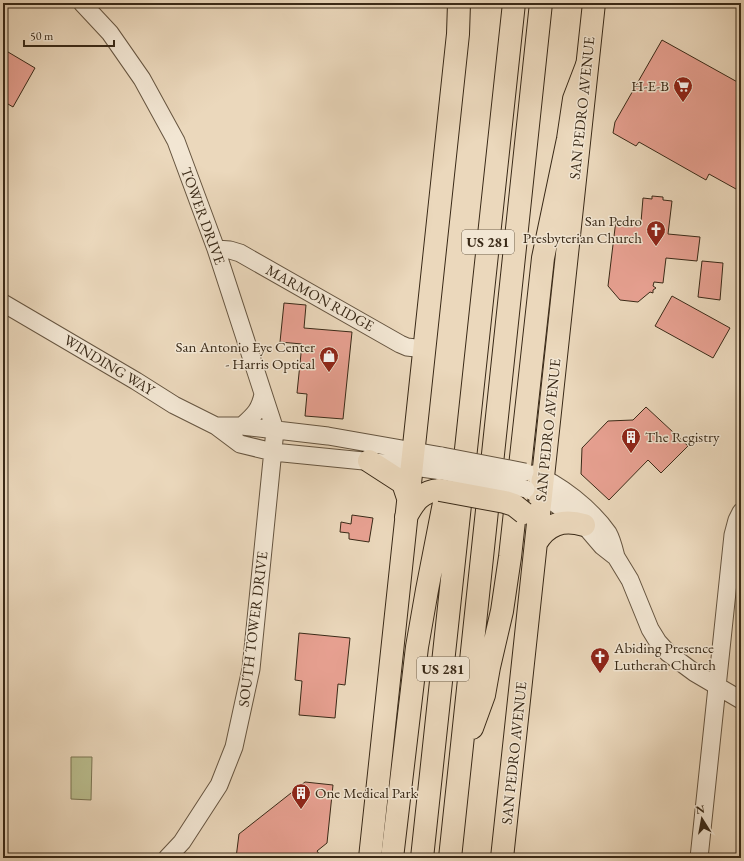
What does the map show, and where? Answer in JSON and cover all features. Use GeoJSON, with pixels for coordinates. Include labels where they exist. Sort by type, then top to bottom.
{"type":"FeatureCollection","features":[{"type":"Feature","properties":{"kind":"main road"},"geometry":{"type":"LineString","coordinates":[[370,858],[457,41],[459,3]]}},
{"type":"Feature","properties":{"kind":"main road","name":"US 281"},"geometry":{"type":"LineString","coordinates":[[422,858],[514,3]]}},
{"type":"Feature","properties":{"kind":"main road","name":"US 281"},"geometry":{"type":"LineString","coordinates":[[450,858],[541,3]]}},
{"type":"Feature","properties":{"kind":"main road","name":"SAN PEDRO AVENUE"},"geometry":{"type":"LineString","coordinates":[[502,858],[536,540],[534,484],[594,3]]}},
{"type":"Feature","properties":{"kind":"main road"},"geometry":{"type":"LineString","coordinates":[[461,755],[484,695],[502,611],[510,557],[544,258],[568,139],[574,99],[587,65]]}},
{"type":"Feature","properties":{"kind":"main road"},"geometry":{"type":"LineString","coordinates":[[359,460],[403,483],[407,508]]}},
{"type":"Feature","properties":{"kind":"main road"},"geometry":{"type":"LineString","coordinates":[[407,508],[421,496],[430,491],[441,473],[514,505],[524,513],[530,522],[536,540],[544,531],[555,525],[570,523],[584,525]]}},
{"type":"Feature","properties":{"kind":"main road"},"geometry":{"type":"LineString","coordinates":[[392,858],[417,647],[427,590],[444,503],[463,480]]}},
{"type":"Feature","properties":{"kind":"street","name":"TOWER DRIVE"},"geometry":{"type":"LineString","coordinates":[[82,3],[110,33],[142,79],[176,140],[216,249],[275,430],[273,452]]}},
{"type":"Feature","properties":{"kind":"street","name":"MARMON RIDGE"},"geometry":{"type":"LineString","coordinates":[[216,249],[230,250],[240,254],[400,344],[407,347],[424,349]]}},
{"type":"Feature","properties":{"kind":"street","name":"WINDING WAY"},"geometry":{"type":"LineString","coordinates":[[3,303],[130,377],[174,405],[216,426],[240,444],[273,452],[359,460],[412,459]]}},
{"type":"Feature","properties":{"kind":"street"},"geometry":{"type":"LineString","coordinates":[[242,426],[256,412],[261,403],[263,394]]}},
{"type":"Feature","properties":{"kind":"street","name":"WINDING WAY"},"geometry":{"type":"LineString","coordinates":[[216,426],[242,426],[328,436],[351,440],[412,459]]}},
{"type":"Feature","properties":{"kind":"street"},"geometry":{"type":"LineString","coordinates":[[351,440],[359,460]]}},
{"type":"Feature","properties":{"kind":"street","name":"SOUTH TOWER DRIVE"},"geometry":{"type":"LineString","coordinates":[[167,858],[182,842],[219,785],[234,747],[251,670],[273,452]]}},
{"type":"Feature","properties":{"kind":"street"},"geometry":{"type":"LineString","coordinates":[[412,459],[441,473],[534,484],[560,489],[591,514],[608,533],[612,541],[616,557],[630,580],[650,629],[662,647],[684,666],[741,700]]}},
{"type":"Feature","properties":{"kind":"street"},"geometry":{"type":"LineString","coordinates":[[534,484],[584,525],[602,546],[616,557]]}},
{"type":"Feature","properties":{"kind":"street"},"geometry":{"type":"LineString","coordinates":[[699,858],[733,535],[741,512]]}},
{"type":"Feature","properties":{"kind":"green space"},"geometry":{"type":"Polygon","coordinates":[[[71,757],[92,757],[91,800],[71,799],[71,757]]]}},
{"type":"Feature","properties":{"kind":"building","name":"H-E-B"},"geometry":{"type":"Polygon","coordinates":[[[662,40],[741,84],[741,181],[736,189],[709,174],[706,180],[639,142],[636,146],[613,133],[615,122],[662,40]]]}},
{"type":"Feature","properties":{"kind":"building"},"geometry":{"type":"Polygon","coordinates":[[[3,49],[35,68],[13,107],[3,101],[3,49]]]}},
{"type":"Feature","properties":{"kind":"building","name":"San Pedro Presbyterian Church"},"geometry":{"type":"Polygon","coordinates":[[[652,196],[663,197],[663,200],[672,201],[668,234],[700,237],[697,261],[666,258],[663,283],[654,282],[653,286],[656,288],[653,290],[653,293],[650,292],[638,302],[620,300],[608,286],[616,220],[641,222],[643,198],[652,199],[652,196]]]}},
{"type":"Feature","properties":{"kind":"building"},"geometry":{"type":"Polygon","coordinates":[[[702,261],[723,263],[720,300],[698,297],[702,261]]]}},
{"type":"Feature","properties":{"kind":"building"},"geometry":{"type":"Polygon","coordinates":[[[672,296],[730,328],[713,358],[655,326],[672,296]]]}},
{"type":"Feature","properties":{"kind":"building"},"geometry":{"type":"Polygon","coordinates":[[[284,303],[306,305],[304,328],[352,332],[343,419],[305,416],[307,394],[297,393],[302,344],[280,342],[284,303]]]}},
{"type":"Feature","properties":{"kind":"building","name":"The Registry"},"geometry":{"type":"Polygon","coordinates":[[[646,407],[688,446],[661,473],[648,460],[609,500],[581,474],[582,448],[608,421],[633,420],[646,407]]]}},
{"type":"Feature","properties":{"kind":"building"},"geometry":{"type":"Polygon","coordinates":[[[352,515],[373,518],[369,542],[349,539],[349,533],[340,532],[341,522],[351,524],[352,515]]]}},
{"type":"Feature","properties":{"kind":"building"},"geometry":{"type":"Polygon","coordinates":[[[299,633],[350,638],[345,685],[338,684],[335,718],[299,715],[302,681],[295,680],[299,633]]]}},
{"type":"Feature","properties":{"kind":"building","name":"One Medical Park"},"geometry":{"type":"Polygon","coordinates":[[[305,782],[333,785],[327,843],[317,851],[322,858],[236,858],[239,834],[305,782]]]}},
{"type":"Feature","properties":{"kind":"place","name":"H-E-B"},"geometry":{"type":"Point","coordinates":[683,103]}},
{"type":"Feature","properties":{"kind":"place","name":"San Pedro Presbyterian Church"},"geometry":{"type":"Point","coordinates":[656,247]}},
{"type":"Feature","properties":{"kind":"place","name":"San Antonio Eye Center - Harris Optical"},"geometry":{"type":"Point","coordinates":[329,373]}},
{"type":"Feature","properties":{"kind":"place","name":"The Registry"},"geometry":{"type":"Point","coordinates":[631,454]}},
{"type":"Feature","properties":{"kind":"place","name":"Abiding Presence Lutheran Church"},"geometry":{"type":"Point","coordinates":[600,674]}},
{"type":"Feature","properties":{"kind":"place","name":"One Medical Park"},"geometry":{"type":"Point","coordinates":[301,810]}}]}
